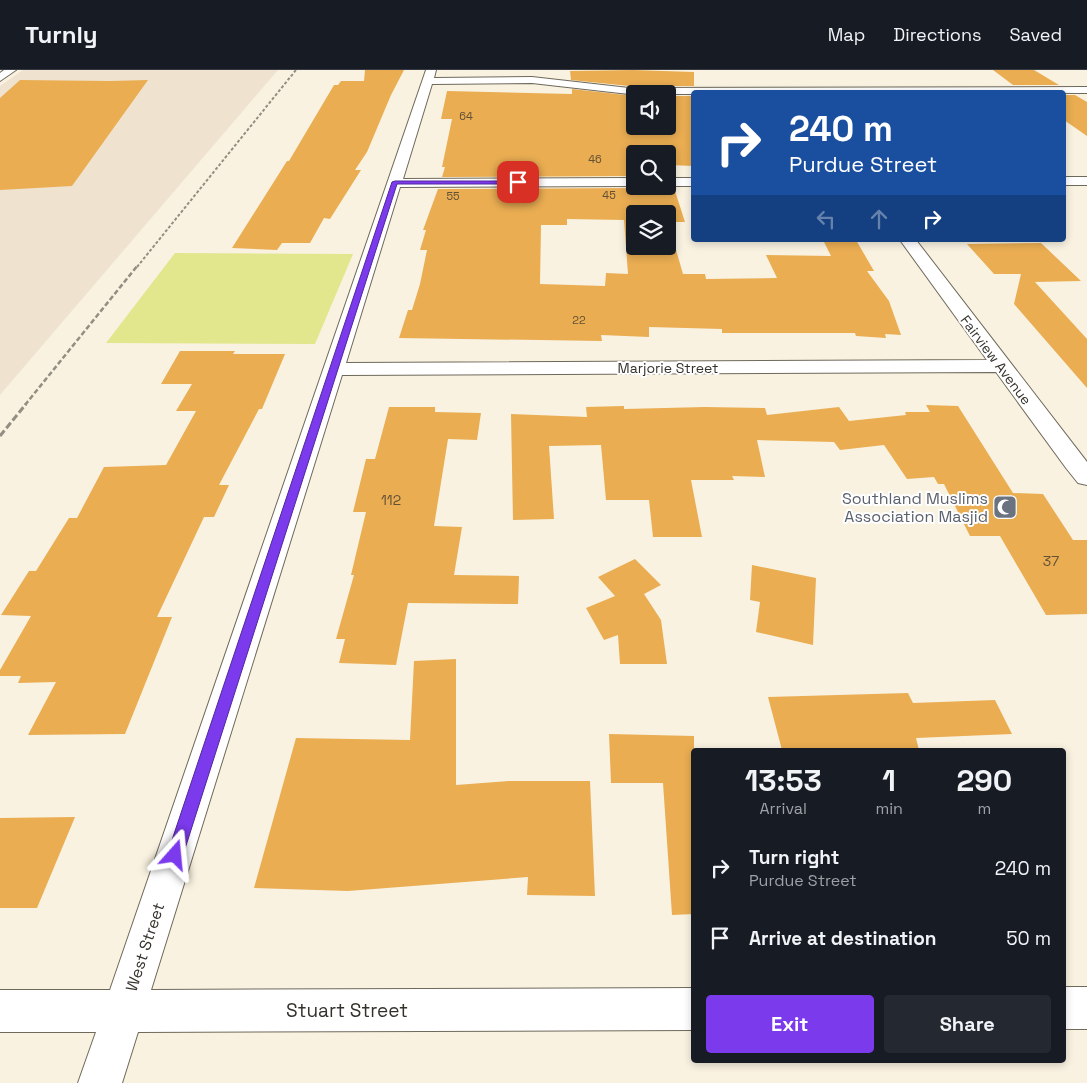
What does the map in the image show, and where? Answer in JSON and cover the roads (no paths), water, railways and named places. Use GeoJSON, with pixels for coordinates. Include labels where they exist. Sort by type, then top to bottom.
{"type":"FeatureCollection","features":[{"type":"Feature","properties":{"kind":"street"},"geometry":{"type":"LineString","coordinates":[[0,78],[11,70]]}},
{"type":"Feature","properties":{"kind":"street"},"geometry":{"type":"LineString","coordinates":[[429,76],[532,80],[629,91],[691,91]]}},
{"type":"Feature","properties":{"kind":"street","name":"West Street"},"geometry":{"type":"LineString","coordinates":[[100,1083],[335,369],[429,76]]}},
{"type":"Feature","properties":{"kind":"street"},"geometry":{"type":"LineString","coordinates":[[1066,90],[1087,90]]}},
{"type":"Feature","properties":{"kind":"street"},"geometry":{"type":"LineString","coordinates":[[1066,181],[1087,181]]}},
{"type":"Feature","properties":{"kind":"street"},"geometry":{"type":"LineString","coordinates":[[395,182],[626,182]]}},
{"type":"Feature","properties":{"kind":"street"},"geometry":{"type":"LineString","coordinates":[[676,182],[691,182]]}},
{"type":"Feature","properties":{"kind":"street","name":"Fairview Avenue"},"geometry":{"type":"LineString","coordinates":[[909,242],[1001,366],[1087,477]]}},
{"type":"Feature","properties":{"kind":"street","name":"Marjorie Street"},"geometry":{"type":"LineString","coordinates":[[335,369],[1001,366]]}},
{"type":"Feature","properties":{"kind":"street"},"geometry":{"type":"LineString","coordinates":[[1066,1008],[1087,1008]]}},
{"type":"Feature","properties":{"kind":"street","name":"Stuart Street"},"geometry":{"type":"LineString","coordinates":[[0,1011],[691,1009]]}},
{"type":"Feature","properties":{"kind":"railway"},"geometry":{"type":"LineString","coordinates":[[137,267],[296,70]]}},
{"type":"Feature","properties":{"kind":"railway"},"geometry":{"type":"LineString","coordinates":[[25,405],[138,265]]}},
{"type":"Feature","properties":{"kind":"railway"},"geometry":{"type":"LineString","coordinates":[[0,436],[26,404]]}},
{"type":"Feature","properties":{"kind":"place","name":"Southland Muslims Association Masjid"},"geometry":{"type":"Point","coordinates":[1005,507]}}]}
